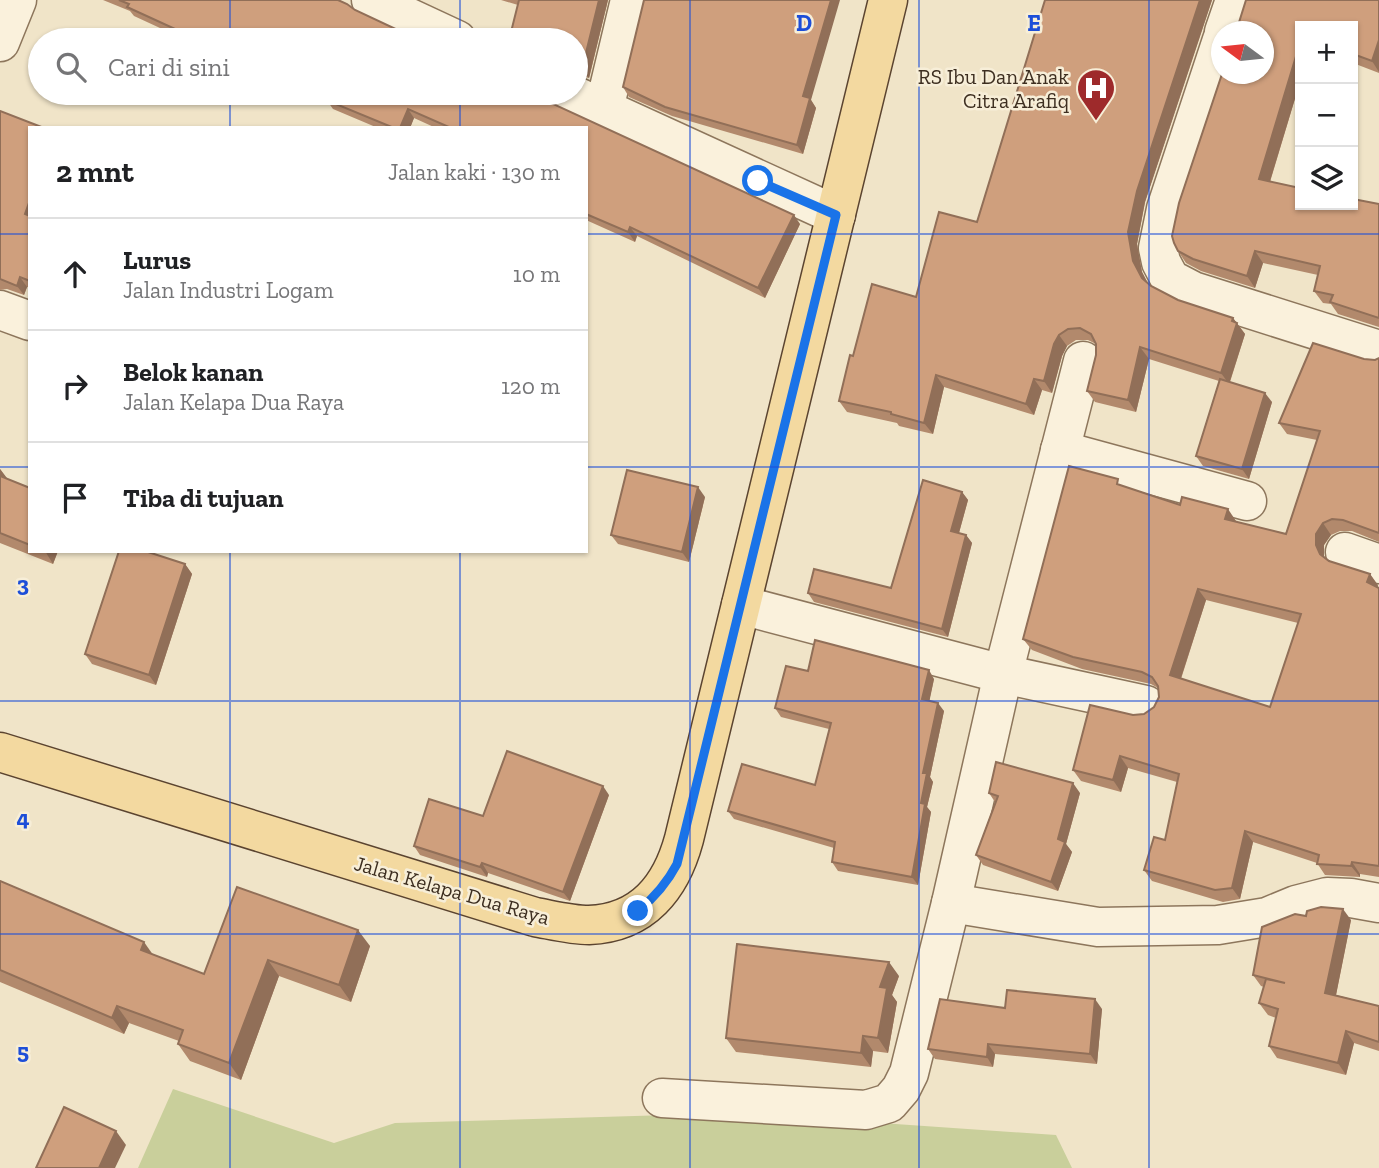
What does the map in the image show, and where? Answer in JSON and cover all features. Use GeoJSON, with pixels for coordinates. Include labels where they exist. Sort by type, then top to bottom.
{"type":"FeatureCollection","features":[{"type":"Feature","properties":{"kind":"main road","name":"Jalan Kelapa Dua Raya"},"geometry":{"type":"LineString","coordinates":[[0,752],[535,917],[591,925],[623,918],[652,900],[667,883],[677,864],[888,0]]}},
{"type":"Feature","properties":{"kind":"street"},"geometry":{"type":"LineString","coordinates":[[0,42],[17,0]]}},
{"type":"Feature","properties":{"kind":"street"},"geometry":{"type":"LineString","coordinates":[[604,109],[630,0]]}},
{"type":"Feature","properties":{"kind":"street"},"geometry":{"type":"LineString","coordinates":[[1228,21],[1235,0]]}},
{"type":"Feature","properties":{"kind":"street"},"geometry":{"type":"LineString","coordinates":[[375,1],[432,28]]}},
{"type":"Feature","properties":{"kind":"street"},"geometry":{"type":"LineString","coordinates":[[1211,73],[1166,209],[1158,248],[1161,262],[1170,279],[1194,291],[1379,350]]}},
{"type":"Feature","properties":{"kind":"street"},"geometry":{"type":"LineString","coordinates":[[588,102],[836,215]]}},
{"type":"Feature","properties":{"kind":"street"},"geometry":{"type":"LineString","coordinates":[[0,310],[28,320]]}},
{"type":"Feature","properties":{"kind":"street"},"geometry":{"type":"LineString","coordinates":[[662,1098],[866,1110],[889,1103],[901,1089],[909,1073],[1003,674],[1083,361]]}},
{"type":"Feature","properties":{"kind":"street"},"geometry":{"type":"LineString","coordinates":[[1060,450],[1247,501]]}},
{"type":"Feature","properties":{"kind":"street"},"geometry":{"type":"LineString","coordinates":[[741,605],[1003,674],[1146,705]]}},
{"type":"Feature","properties":{"kind":"street"},"geometry":{"type":"LineString","coordinates":[[951,903],[1098,927],[1218,925],[1267,917],[1296,905],[1327,897],[1379,903]]}},
{"type":"Feature","properties":{"kind":"green space"},"geometry":{"type":"Polygon","coordinates":[[[173,1089],[334,1143],[395,1123],[736,1113],[1056,1135],[1072,1168],[138,1168],[173,1089]]]}},
{"type":"Feature","properties":{"kind":"building"},"geometry":{"type":"Polygon","coordinates":[[[119,0],[338,0],[393,28],[173,28],[127,7],[129,4],[119,0]]]}},
{"type":"Feature","properties":{"kind":"building"},"geometry":{"type":"Polygon","coordinates":[[[519,0],[599,0],[588,45],[588,28],[512,28],[519,0]]]}},
{"type":"Feature","properties":{"kind":"building"},"geometry":{"type":"Polygon","coordinates":[[[644,0],[831,0],[803,96],[810,98],[797,145],[665,107],[623,87],[644,0]]]}},
{"type":"Feature","properties":{"kind":"building"},"geometry":{"type":"Polygon","coordinates":[[[1045,0],[1200,0],[1137,191],[1128,232],[1133,261],[1142,278],[1151,286],[1178,300],[1233,318],[1232,321],[1237,323],[1221,373],[1140,347],[1128,400],[1087,391],[1096,344],[1091,334],[1080,328],[1068,329],[1059,335],[1044,381],[1034,379],[1026,404],[936,375],[924,423],[891,412],[839,401],[872,284],[916,297],[939,212],[977,222],[1045,0]]]}},
{"type":"Feature","properties":{"kind":"building"},"geometry":{"type":"Polygon","coordinates":[[[1246,0],[1379,0],[1379,40],[1372,61],[1358,56],[1358,21],[1295,21],[1295,60],[1259,179],[1295,187],[1295,210],[1358,210],[1358,200],[1379,204],[1379,318],[1330,302],[1333,295],[1314,291],[1320,266],[1255,251],[1247,276],[1193,259],[1178,251],[1174,243],[1172,236],[1179,203],[1219,84],[1274,84],[1274,21],[1239,21],[1246,0]]]}},
{"type":"Feature","properties":{"kind":"building"},"geometry":{"type":"Polygon","coordinates":[[[338,105],[555,105],[794,215],[758,288],[630,227],[628,232],[588,215],[588,126],[446,126],[408,109],[401,126],[389,126],[338,105]]]}},
{"type":"Feature","properties":{"kind":"building"},"geometry":{"type":"Polygon","coordinates":[[[0,111],[39,126],[28,126],[28,206],[25,214],[28,215],[28,280],[20,277],[17,286],[0,279],[0,111]]]}},
{"type":"Feature","properties":{"kind":"building"},"geometry":{"type":"Polygon","coordinates":[[[1313,343],[1364,359],[1379,358],[1379,533],[1343,520],[1332,519],[1323,523],[1316,534],[1316,545],[1320,554],[1329,561],[1370,574],[1367,582],[1379,588],[1379,866],[1352,862],[1351,866],[1317,864],[1319,855],[1245,831],[1232,888],[1215,890],[1144,870],[1154,837],[1165,840],[1179,774],[1120,756],[1113,780],[1073,770],[1090,705],[1133,715],[1144,714],[1154,707],[1159,697],[1158,686],[1152,677],[1142,672],[1073,657],[1023,639],[1069,466],[1118,479],[1117,484],[1180,505],[1182,497],[1228,509],[1225,519],[1286,534],[1320,431],[1279,423],[1313,343]],[[1198,589],[1170,675],[1270,707],[1301,614],[1198,589]]]}},
{"type":"Feature","properties":{"kind":"building"},"geometry":{"type":"Polygon","coordinates":[[[1220,379],[1265,393],[1242,469],[1196,456],[1220,379]]]}},
{"type":"Feature","properties":{"kind":"building"},"geometry":{"type":"Polygon","coordinates":[[[627,470],[698,487],[682,552],[611,535],[627,470]]]}},
{"type":"Feature","properties":{"kind":"building"},"geometry":{"type":"Polygon","coordinates":[[[0,476],[28,487],[28,544],[0,533],[0,476]]]}},
{"type":"Feature","properties":{"kind":"building"},"geometry":{"type":"Polygon","coordinates":[[[923,480],[962,492],[951,531],[966,535],[942,629],[808,593],[814,569],[891,588],[923,480]]]}},
{"type":"Feature","properties":{"kind":"building"},"geometry":{"type":"Polygon","coordinates":[[[118,553],[151,553],[185,564],[149,675],[85,654],[118,553]]]}},
{"type":"Feature","properties":{"kind":"building"},"geometry":{"type":"Polygon","coordinates":[[[815,640],[929,670],[922,699],[938,703],[923,773],[927,773],[921,803],[925,804],[912,877],[832,862],[835,842],[728,811],[742,764],[815,785],[831,723],[775,708],[786,666],[808,671],[815,640]]]}},
{"type":"Feature","properties":{"kind":"building"},"geometry":{"type":"Polygon","coordinates":[[[507,751],[603,786],[563,892],[482,863],[480,867],[414,846],[429,799],[483,816],[507,751]]]}},
{"type":"Feature","properties":{"kind":"building"},"geometry":{"type":"Polygon","coordinates":[[[996,762],[1073,783],[1058,839],[1065,842],[1051,882],[976,855],[998,796],[989,793],[996,762]]]}},
{"type":"Feature","properties":{"kind":"building"},"geometry":{"type":"Polygon","coordinates":[[[0,881],[144,942],[141,950],[204,974],[237,887],[358,930],[339,985],[268,960],[229,1063],[178,1044],[183,1030],[117,1006],[112,1018],[0,970],[0,881]]]}},
{"type":"Feature","properties":{"kind":"building"},"geometry":{"type":"Polygon","coordinates":[[[1321,907],[1343,909],[1325,993],[1379,1006],[1379,1042],[1346,1031],[1338,1063],[1269,1046],[1278,1009],[1259,1003],[1266,979],[1285,983],[1253,975],[1262,927],[1295,914],[1306,916],[1307,911],[1321,907]]]}},
{"type":"Feature","properties":{"kind":"building"},"geometry":{"type":"Polygon","coordinates":[[[737,944],[889,962],[880,987],[887,988],[878,1038],[863,1036],[861,1053],[726,1038],[737,944]]]}},
{"type":"Feature","properties":{"kind":"building"},"geometry":{"type":"Polygon","coordinates":[[[1007,990],[1095,999],[1090,1054],[988,1044],[987,1057],[928,1049],[940,999],[1005,1008],[1007,990]]]}},
{"type":"Feature","properties":{"kind":"building"},"geometry":{"type":"Polygon","coordinates":[[[64,1107],[116,1131],[99,1168],[36,1168],[64,1107]]]}},
{"type":"Feature","properties":{"kind":"place","name":"RS Ibu Dan Anak Citra Arafiq"},"geometry":{"type":"Point","coordinates":[1096,122]}},
{"type":"Feature","properties":{"kind":"route"},"geometry":{"type":"LineString","coordinates":[[638,911],[667,883],[677,864],[836,215],[758,181]]}}]}
